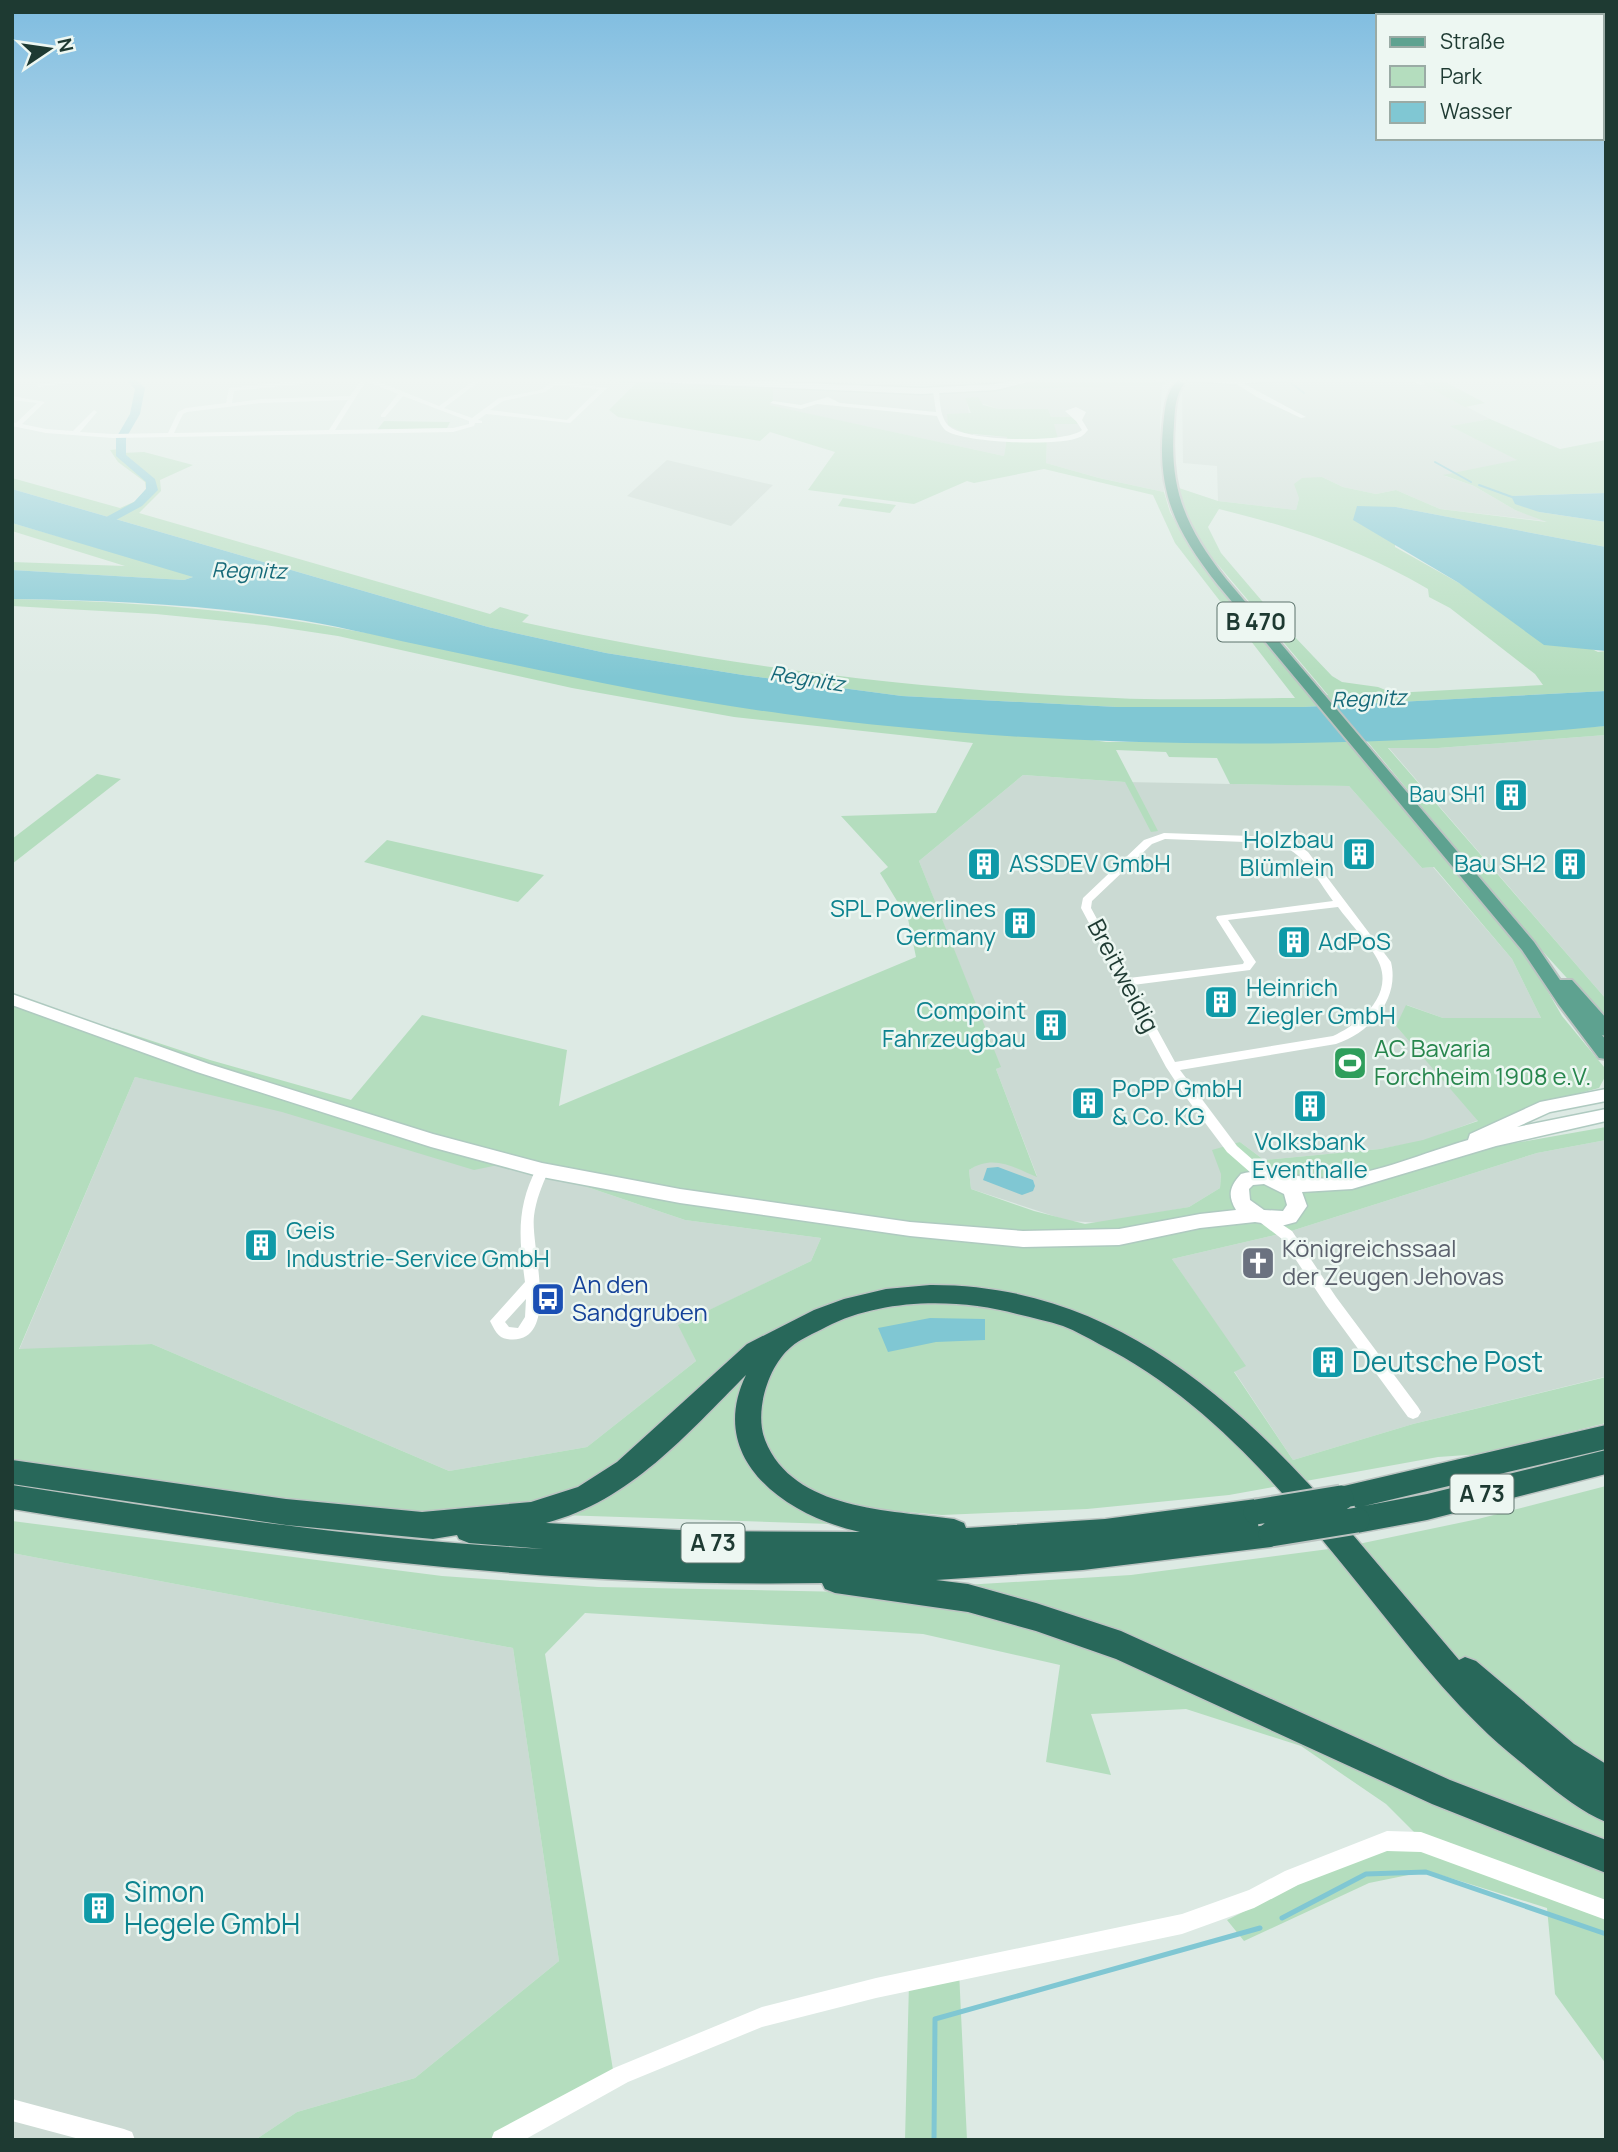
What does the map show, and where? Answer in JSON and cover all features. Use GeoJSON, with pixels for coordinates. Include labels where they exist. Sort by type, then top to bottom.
{"type":"FeatureCollection","features":[{"type":"Feature","properties":{"kind":"highway"},"geometry":{"type":"LineString","coordinates":[[422,1525],[520,1515],[565,1505],[595,1491],[669,1433],[752,1354],[820,1319],[857,1304],[927,1294],[968,1294],[1031,1304],[1083,1321],[1124,1341],[1200,1394],[1257,1448],[1468,1693],[1526,1745],[1606,1806]]}},
{"type":"Feature","properties":{"kind":"highway"},"geometry":{"type":"LineString","coordinates":[[782,1340],[765,1362],[750,1393],[747,1417],[750,1437],[762,1463],[778,1481],[808,1502],[869,1521],[1004,1539]]}},
{"type":"Feature","properties":{"kind":"highway","name":"A 73"},"geometry":{"type":"LineString","coordinates":[[1349,1509],[1410,1485],[1606,1437]]}},
{"type":"Feature","properties":{"kind":"highway","name":"A 73"},"geometry":{"type":"LineString","coordinates":[[12,1472],[286,1512],[525,1535],[766,1544],[1004,1539],[1264,1523],[1349,1509],[1427,1507],[1606,1462]]}},
{"type":"Feature","properties":{"kind":"highway","name":"A 73"},"geometry":{"type":"LineString","coordinates":[[12,1497],[266,1535],[501,1559],[775,1571],[1012,1564],[1178,1548],[1264,1523]]}},
{"type":"Feature","properties":{"kind":"highway"},"geometry":{"type":"LineString","coordinates":[[775,1571],[968,1598],[1036,1617],[1121,1646],[1443,1793],[1606,1857]]}},
{"type":"Feature","properties":{"kind":"highway"},"geometry":{"type":"LineString","coordinates":[[1379,1588],[1470,1676],[1563,1755],[1606,1783]]}},
{"type":"Feature","properties":{"kind":"main road","name":"B 470"},"geometry":{"type":"LineString","coordinates":[[1169,477],[1172,500],[1191,541],[1506,918],[1606,1053]]}},
{"type":"Feature","properties":{"kind":"main road","name":"B 470"},"geometry":{"type":"LineString","coordinates":[[1528,946],[1550,966],[1606,1030]]}},
{"type":"Feature","properties":{"kind":"main road"},"geometry":{"type":"LineString","coordinates":[[12,999],[116,1038],[264,1088],[431,1140],[542,1170],[680,1196],[965,1236],[1077,1239],[1155,1232],[1200,1221],[1260,1217],[1291,1219],[1353,1184],[1458,1149],[1606,1115]]}},
{"type":"Feature","properties":{"kind":"main road"},"geometry":{"type":"LineString","coordinates":[[1458,1149],[1500,1126],[1546,1106],[1602,1094]]}},
{"type":"Feature","properties":{"kind":"main road"},"geometry":{"type":"LineString","coordinates":[[1200,1221],[1230,1204],[1241,1187],[1264,1177],[1308,1187],[1353,1184]]}},
{"type":"Feature","properties":{"kind":"main road"},"geometry":{"type":"LineString","coordinates":[[1284,1183],[1294,1194],[1291,1219]]}},
{"type":"Feature","properties":{"kind":"main road"},"geometry":{"type":"LineString","coordinates":[[1241,1187],[1242,1205],[1260,1217]]}},
{"type":"Feature","properties":{"kind":"street","name":"Breitweidig"},"geometry":{"type":"LineString","coordinates":[[1172,1067],[1336,1040],[1359,1029],[1388,989],[1389,972],[1385,962],[1304,854],[1290,844],[1276,840],[1172,836],[1157,838],[1148,842],[1087,900],[1089,915],[1172,1067],[1232,1149],[1264,1177]]}},
{"type":"Feature","properties":{"kind":"street"},"geometry":{"type":"LineString","coordinates":[[1126,982],[1246,967],[1250,962],[1221,918],[1341,903]]}},
{"type":"Feature","properties":{"kind":"street","name":"Breitweidig"},"geometry":{"type":"LineString","coordinates":[[1232,1149],[1241,1187]]}},
{"type":"Feature","properties":{"kind":"street"},"geometry":{"type":"LineString","coordinates":[[532,1284],[525,1225],[527,1204],[542,1170]]}},
{"type":"Feature","properties":{"kind":"street"},"geometry":{"type":"LineString","coordinates":[[1291,1219],[1331,1301],[1413,1412]]}},
{"type":"Feature","properties":{"kind":"street"},"geometry":{"type":"LineString","coordinates":[[502,2140],[621,2076],[762,2017],[876,1988],[1182,1924],[1254,1898],[1303,1873],[1387,1841],[1421,1842],[1606,1910]]}},
{"type":"Feature","properties":{"kind":"street"},"geometry":{"type":"LineString","coordinates":[[12,2110],[124,2140]]}},
{"type":"Feature","properties":{"kind":"shaded area"},"geometry":{"type":"Polygon","coordinates":[[[648,477],[741,477],[773,485],[731,526],[627,496],[648,477]]]}},
{"type":"Feature","properties":{"kind":"shaded area"},"geometry":{"type":"Polygon","coordinates":[[[1097,477],[1163,477],[1164,492],[1097,477]]]}},
{"type":"Feature","properties":{"kind":"shaded area"},"geometry":{"type":"Polygon","coordinates":[[[1217,477],[1322,477],[1299,498],[1296,510],[1218,501],[1217,477]]]}},
{"type":"Feature","properties":{"kind":"shaded area"},"geometry":{"type":"Polygon","coordinates":[[[1323,477],[1449,477],[1474,486],[1515,510],[1551,522],[1440,509],[1396,490],[1376,494],[1343,487],[1323,477]]]}},
{"type":"Feature","properties":{"kind":"shaded area"},"geometry":{"type":"Polygon","coordinates":[[[1606,735],[1606,999],[1388,747],[1438,748],[1606,735]]]}},
{"type":"Feature","properties":{"kind":"shaded area"},"geometry":{"type":"Polygon","coordinates":[[[1023,775],[1125,782],[1349,786],[1422,868],[1433,867],[1512,959],[1541,1018],[1443,1018],[1407,1005],[1396,1026],[1479,1120],[1423,1141],[1380,1149],[1264,1160],[1240,1142],[1221,1174],[1220,1188],[1189,1207],[1102,1223],[1069,1221],[971,1189],[969,1170],[982,1162],[1001,1161],[1037,1176],[996,1069],[1000,1067],[919,861],[1023,775]]]}},
{"type":"Feature","properties":{"kind":"shaded area"},"geometry":{"type":"Polygon","coordinates":[[[135,1077],[513,1162],[685,1220],[821,1238],[811,1261],[679,1325],[696,1361],[587,1447],[449,1471],[152,1344],[19,1350],[135,1077]]]}},
{"type":"Feature","properties":{"kind":"shaded area"},"geometry":{"type":"Polygon","coordinates":[[[1606,1140],[1604,1377],[1413,1424],[1293,1460],[1234,1371],[1245,1366],[1172,1259],[1288,1232],[1537,1153],[1606,1140]]]}},
{"type":"Feature","properties":{"kind":"shaded area"},"geometry":{"type":"Polygon","coordinates":[[[12,1553],[513,1648],[559,1961],[415,2078],[297,2112],[255,2140],[12,2140],[12,1553]]]}},
{"type":"Feature","properties":{"kind":"green space"},"geometry":{"type":"Polygon","coordinates":[[[139,477],[166,477],[160,480],[161,491],[139,513],[490,614],[500,607],[529,615],[522,622],[669,651],[817,673],[965,689],[1115,698],[1295,698],[1175,543],[1153,495],[1079,477],[1097,477],[1164,492],[1170,512],[1188,545],[1313,698],[1328,695],[1203,547],[1187,518],[1179,488],[1218,501],[1296,510],[1299,498],[1294,484],[1302,478],[1323,477],[1343,487],[1376,494],[1396,490],[1440,509],[1547,522],[1515,510],[1474,486],[1450,477],[1606,477],[1606,493],[1512,496],[1539,512],[1606,522],[1606,547],[1396,507],[1395,547],[1459,583],[1598,652],[1606,651],[1606,691],[1303,707],[1117,707],[902,696],[743,675],[606,653],[488,627],[12,489],[12,478],[120,508],[136,501],[146,489],[145,482],[139,477]],[[1219,509],[1208,527],[1221,553],[1274,615],[1332,676],[1342,682],[1378,687],[1393,693],[1543,685],[1535,674],[1450,608],[1429,597],[1428,589],[1377,562],[1301,532],[1219,509]]]}},
{"type":"Feature","properties":{"kind":"green space"},"geometry":{"type":"Polygon","coordinates":[[[817,477],[1002,477],[974,483],[967,481],[914,504],[808,490],[817,477]]]}},
{"type":"Feature","properties":{"kind":"green space"},"geometry":{"type":"Polygon","coordinates":[[[843,498],[896,505],[890,513],[838,506],[843,498]]]}},
{"type":"Feature","properties":{"kind":"green space"},"geometry":{"type":"Polygon","coordinates":[[[12,523],[193,577],[184,580],[12,570],[12,562],[125,566],[12,531],[12,523]]]}},
{"type":"Feature","properties":{"kind":"green space"},"geometry":{"type":"Polygon","coordinates":[[[12,599],[56,600],[231,612],[1106,742],[1349,742],[1521,945],[1562,1016],[1604,1067],[1606,1075],[1599,1088],[1535,1105],[1486,1128],[1504,1145],[1606,1127],[1606,1140],[1537,1153],[1288,1232],[1172,1259],[1246,1366],[1234,1372],[1293,1460],[1413,1424],[1606,1377],[1606,1423],[1481,1454],[1438,1457],[1229,1495],[1087,1509],[942,1515],[872,1509],[831,1524],[560,1515],[444,1517],[286,1499],[12,1459],[12,998],[52,1015],[116,1029],[210,1060],[351,1100],[422,1015],[567,1050],[559,1106],[916,957],[908,919],[880,873],[888,867],[841,816],[936,813],[973,743],[734,717],[572,688],[338,636],[265,625],[156,614],[12,606],[12,599]],[[1116,750],[1158,831],[1151,832],[1125,782],[1023,775],[919,861],[1001,1067],[996,1069],[1037,1177],[1011,1166],[986,1163],[969,1170],[971,1189],[1034,1211],[1085,1224],[1189,1207],[1220,1188],[1221,1174],[1212,1150],[1240,1142],[1264,1160],[1380,1149],[1423,1140],[1478,1121],[1396,1026],[1406,1005],[1443,1018],[1541,1018],[1512,959],[1434,867],[1422,868],[1349,786],[1230,784],[1217,758],[1169,757],[1166,752],[1116,750]],[[135,1077],[19,1349],[152,1344],[449,1471],[587,1447],[696,1361],[678,1325],[811,1261],[821,1238],[685,1220],[513,1162],[474,1170],[282,1112],[135,1077]]]}},
{"type":"Feature","properties":{"kind":"green space"},"geometry":{"type":"Polygon","coordinates":[[[1606,726],[1606,735],[1438,748],[1388,748],[1606,999],[1606,1021],[1535,943],[1367,741],[1606,726]]]}},
{"type":"Feature","properties":{"kind":"green space"},"geometry":{"type":"Polygon","coordinates":[[[97,774],[121,779],[12,864],[12,839],[97,774]]]}},
{"type":"Feature","properties":{"kind":"green space"},"geometry":{"type":"Polygon","coordinates":[[[387,840],[544,875],[518,902],[364,862],[387,840]]]}},
{"type":"Feature","properties":{"kind":"green space"},"geometry":{"type":"Polygon","coordinates":[[[1606,1486],[1606,2064],[1555,1994],[1547,1908],[1428,1871],[1369,1883],[1244,1941],[1227,1920],[1359,1854],[1418,1836],[1386,1804],[1301,1746],[1186,1709],[1091,1714],[1111,1775],[1046,1762],[1060,1665],[923,1634],[585,1613],[545,1654],[614,2076],[506,2140],[255,2140],[297,2112],[415,2078],[559,1961],[513,1648],[12,1553],[12,1521],[442,1576],[598,1587],[848,1592],[1131,1575],[1344,1547],[1478,1519],[1606,1486]]]}},
{"type":"Feature","properties":{"kind":"green space"},"geometry":{"type":"Polygon","coordinates":[[[959,1971],[967,2140],[905,2140],[909,1983],[959,1971]]]}},
{"type":"Feature","properties":{"kind":"water","name":"Regnitz"},"geometry":{"type":"Polygon","coordinates":[[[12,489],[488,627],[606,653],[743,675],[902,696],[1117,707],[1303,707],[1606,691],[1606,726],[1401,740],[1195,743],[989,735],[785,714],[602,683],[337,627],[252,613],[184,606],[12,599],[12,570],[184,580],[193,577],[12,523],[12,489]]]}},
{"type":"Feature","properties":{"kind":"water"},"geometry":{"type":"Polygon","coordinates":[[[1606,493],[1606,522],[1539,512],[1515,504],[1511,496],[1606,493]]]}},
{"type":"Feature","properties":{"kind":"water"},"geometry":{"type":"Polygon","coordinates":[[[1357,506],[1396,507],[1606,547],[1606,651],[1544,645],[1459,583],[1353,520],[1357,506]]]}},
{"type":"Feature","properties":{"kind":"water"},"geometry":{"type":"Polygon","coordinates":[[[998,1167],[1033,1180],[1033,1191],[1022,1195],[983,1180],[987,1168],[998,1167]]]}},
{"type":"Feature","properties":{"kind":"water"},"geometry":{"type":"Polygon","coordinates":[[[930,1318],[985,1319],[985,1340],[936,1342],[888,1352],[878,1328],[930,1318]]]}},
{"type":"Feature","properties":{"kind":"waterway"},"geometry":{"type":"LineString","coordinates":[[90,530],[138,504],[152,490],[151,481],[147,477]]}},
{"type":"Feature","properties":{"kind":"waterway"},"geometry":{"type":"LineString","coordinates":[[1463,477],[1471,482]]}},
{"type":"Feature","properties":{"kind":"waterway"},"geometry":{"type":"LineString","coordinates":[[1479,485],[1512,497]]}},
{"type":"Feature","properties":{"kind":"waterway"},"geometry":{"type":"LineString","coordinates":[[1282,1918],[1366,1874],[1426,1872],[1606,1934]]}},
{"type":"Feature","properties":{"kind":"waterway"},"geometry":{"type":"LineString","coordinates":[[934,2140],[935,2019],[1260,1928]]}},
{"type":"Feature","properties":{"kind":"place","name":"Bau SH1"},"geometry":{"type":"Point","coordinates":[1511,795]}},
{"type":"Feature","properties":{"kind":"place","name":"Holzbau Blümlein"},"geometry":{"type":"Point","coordinates":[1359,854]}},
{"type":"Feature","properties":{"kind":"place","name":"ASSDEV GmbH"},"geometry":{"type":"Point","coordinates":[984,864]}},
{"type":"Feature","properties":{"kind":"place","name":"Bau SH2"},"geometry":{"type":"Point","coordinates":[1570,864]}},
{"type":"Feature","properties":{"kind":"place","name":"SPL Powerlines Germany"},"geometry":{"type":"Point","coordinates":[1020,923]}},
{"type":"Feature","properties":{"kind":"place","name":"AdPoS"},"geometry":{"type":"Point","coordinates":[1294,942]}},
{"type":"Feature","properties":{"kind":"place","name":"Heinrich Ziegler GmbH"},"geometry":{"type":"Point","coordinates":[1221,1002]}},
{"type":"Feature","properties":{"kind":"place","name":"Compoint Fahrzeugbau"},"geometry":{"type":"Point","coordinates":[1051,1025]}},
{"type":"Feature","properties":{"kind":"place","name":"AC Bavaria Forchheim 1908 e.V."},"geometry":{"type":"Point","coordinates":[1350,1063]}},
{"type":"Feature","properties":{"kind":"place","name":"PoPP GmbH & Co. KG"},"geometry":{"type":"Point","coordinates":[1088,1103]}},
{"type":"Feature","properties":{"kind":"place","name":"Volksbank Eventhalle"},"geometry":{"type":"Point","coordinates":[1310,1106]}},
{"type":"Feature","properties":{"kind":"place","name":"Geis Industrie-Service GmbH"},"geometry":{"type":"Point","coordinates":[261,1245]}},
{"type":"Feature","properties":{"kind":"place","name":"Königreichssaal der Zeugen Jehovas"},"geometry":{"type":"Point","coordinates":[1258,1263]}},
{"type":"Feature","properties":{"kind":"place","name":"An den Sandgruben"},"geometry":{"type":"Point","coordinates":[548,1299]}},
{"type":"Feature","properties":{"kind":"place","name":"Deutsche Post"},"geometry":{"type":"Point","coordinates":[1328,1362]}},
{"type":"Feature","properties":{"kind":"place","name":"Simon Hegele GmbH"},"geometry":{"type":"Point","coordinates":[99,1908]}}]}
